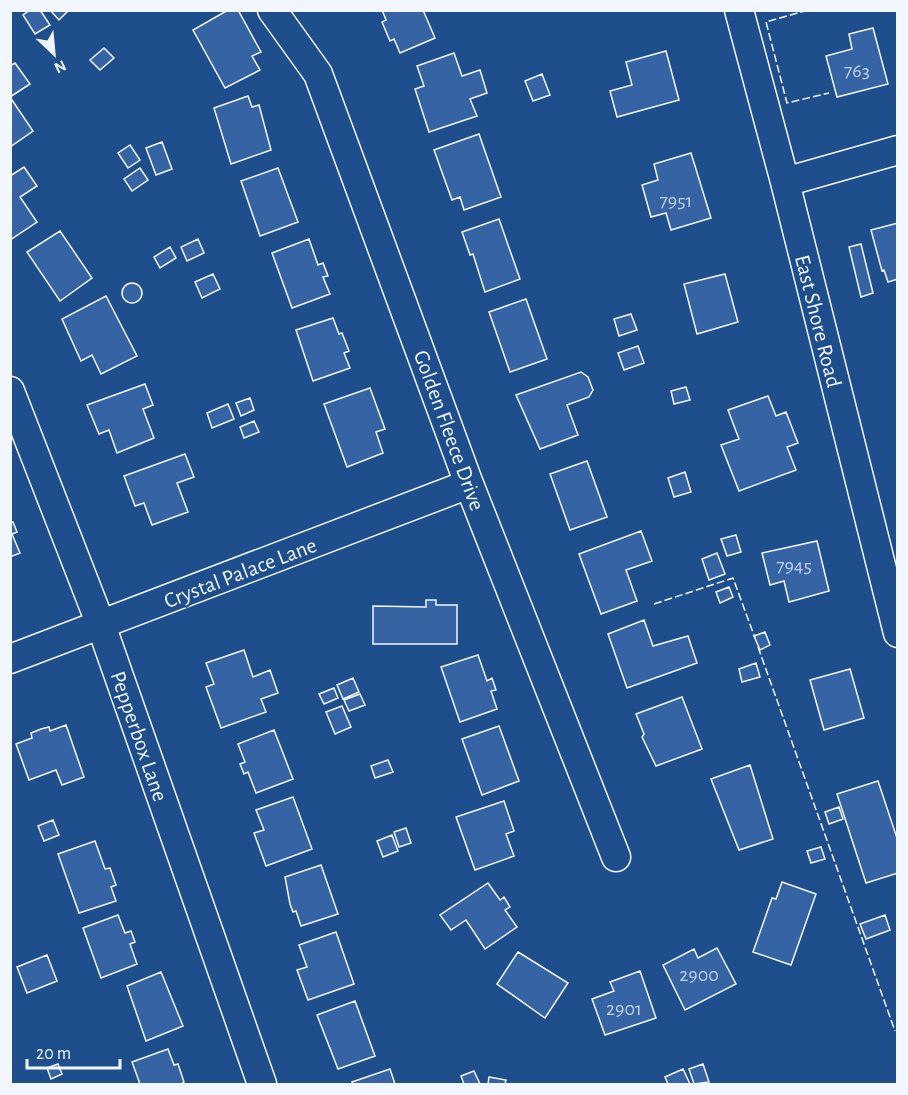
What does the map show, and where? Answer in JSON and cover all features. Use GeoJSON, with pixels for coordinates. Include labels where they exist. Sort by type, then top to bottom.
{"type":"FeatureCollection","features":[{"type":"Feature","properties":{"kind":"street","name":"Golden Fleece Drive"},"geometry":{"type":"LineString","coordinates":[[272,10],[318,74],[468,484],[616,857]]}},
{"type":"Feature","properties":{"kind":"street","name":"East Shore Road"},"geometry":{"type":"LineString","coordinates":[[738,10],[785,182],[897,633]]}},
{"type":"Feature","properties":{"kind":"street"},"geometry":{"type":"LineString","coordinates":[[785,182],[897,150]]}},
{"type":"Feature","properties":{"kind":"street","name":"Pepperbox Lane"},"geometry":{"type":"LineString","coordinates":[[10,391],[101,625],[262,1084]]}},
{"type":"Feature","properties":{"kind":"street","name":"Crystal Palace Lane"},"geometry":{"type":"LineString","coordinates":[[10,659],[468,484]]}},
{"type":"Feature","properties":{"kind":"building"},"geometry":{"type":"Polygon","coordinates":[[[30,10],[40,10],[50,25],[35,34],[23,15],[30,10]]]}},
{"type":"Feature","properties":{"kind":"building"},"geometry":{"type":"Polygon","coordinates":[[[50,10],[69,10],[59,20],[50,10]]]}},
{"type":"Feature","properties":{"kind":"building"},"geometry":{"type":"Polygon","coordinates":[[[228,10],[238,10],[261,52],[252,56],[260,70],[225,88],[193,30],[228,10]]]}},
{"type":"Feature","properties":{"kind":"building"},"geometry":{"type":"Polygon","coordinates":[[[382,10],[423,10],[435,38],[400,53],[394,39],[390,41],[382,22],[386,20],[382,10]]]}},
{"type":"Feature","properties":{"kind":"building"},"geometry":{"type":"Polygon","coordinates":[[[873,28],[888,84],[837,97],[826,56],[852,49],[849,34],[873,28]]]}},
{"type":"Feature","properties":{"kind":"building"},"geometry":{"type":"Polygon","coordinates":[[[104,48],[114,58],[100,70],[90,60],[104,48]]]}},
{"type":"Feature","properties":{"kind":"building"},"geometry":{"type":"Polygon","coordinates":[[[666,51],[679,100],[617,117],[610,91],[632,85],[626,62],[666,51]]]}},
{"type":"Feature","properties":{"kind":"building"},"geometry":{"type":"Polygon","coordinates":[[[454,53],[462,76],[480,70],[487,93],[470,99],[477,116],[429,132],[415,89],[424,86],[417,66],[454,53]]]}},
{"type":"Feature","properties":{"kind":"building"},"geometry":{"type":"Polygon","coordinates":[[[15,63],[30,84],[10,97],[10,66],[15,63]]]}},
{"type":"Feature","properties":{"kind":"building"},"geometry":{"type":"Polygon","coordinates":[[[542,74],[550,95],[533,101],[525,81],[542,74]]]}},
{"type":"Feature","properties":{"kind":"building"},"geometry":{"type":"Polygon","coordinates":[[[248,96],[252,107],[259,105],[271,150],[231,164],[214,108],[248,96]]]}},
{"type":"Feature","properties":{"kind":"building"},"geometry":{"type":"Polygon","coordinates":[[[10,97],[33,131],[10,147],[10,97]]]}},
{"type":"Feature","properties":{"kind":"building"},"geometry":{"type":"Polygon","coordinates":[[[479,134],[501,197],[464,210],[460,197],[452,200],[434,150],[479,134]]]}},
{"type":"Feature","properties":{"kind":"building"},"geometry":{"type":"Polygon","coordinates":[[[162,142],[172,169],[156,175],[146,148],[162,142]]]}},
{"type":"Feature","properties":{"kind":"building"},"geometry":{"type":"Polygon","coordinates":[[[130,145],[140,160],[128,168],[118,153],[130,145]]]}},
{"type":"Feature","properties":{"kind":"building"},"geometry":{"type":"Polygon","coordinates":[[[691,153],[711,218],[671,230],[666,213],[651,217],[642,185],[658,180],[654,164],[691,153]]]}},
{"type":"Feature","properties":{"kind":"building"},"geometry":{"type":"Polygon","coordinates":[[[24,167],[37,186],[20,197],[37,222],[10,240],[10,176],[24,167]]]}},
{"type":"Feature","properties":{"kind":"building"},"geometry":{"type":"Polygon","coordinates":[[[140,168],[148,180],[132,191],[124,179],[140,168]]]}},
{"type":"Feature","properties":{"kind":"building"},"geometry":{"type":"Polygon","coordinates":[[[278,168],[298,222],[260,236],[241,181],[278,168]]]}},
{"type":"Feature","properties":{"kind":"building"},"geometry":{"type":"Polygon","coordinates":[[[499,219],[520,279],[485,292],[473,254],[470,255],[462,232],[499,219]]]}},
{"type":"Feature","properties":{"kind":"building"},"geometry":{"type":"Polygon","coordinates":[[[898,223],[898,279],[888,282],[884,270],[882,271],[871,230],[898,223]]]}},
{"type":"Feature","properties":{"kind":"building"},"geometry":{"type":"Polygon","coordinates":[[[60,231],[92,278],[60,301],[27,252],[60,231]]]}},
{"type":"Feature","properties":{"kind":"building"},"geometry":{"type":"Polygon","coordinates":[[[198,239],[204,253],[187,261],[181,247],[198,239]]]}},
{"type":"Feature","properties":{"kind":"building"},"geometry":{"type":"Polygon","coordinates":[[[309,239],[318,265],[323,263],[328,276],[323,277],[330,294],[292,308],[272,253],[309,239]]]}},
{"type":"Feature","properties":{"kind":"building"},"geometry":{"type":"Polygon","coordinates":[[[861,244],[873,293],[861,297],[849,247],[861,244]]]}},
{"type":"Feature","properties":{"kind":"building"},"geometry":{"type":"Polygon","coordinates":[[[170,247],[176,258],[160,268],[154,257],[170,247]]]}},
{"type":"Feature","properties":{"kind":"building"},"geometry":{"type":"Polygon","coordinates":[[[213,274],[220,289],[202,298],[195,282],[213,274]]]}},
{"type":"Feature","properties":{"kind":"building"},"geometry":{"type":"Polygon","coordinates":[[[725,274],[738,322],[697,334],[684,284],[725,274]]]}},
{"type":"Feature","properties":{"kind":"building"},"geometry":{"type":"Polygon","coordinates":[[[132,283],[139,286],[142,293],[139,300],[132,303],[125,300],[122,293],[125,286],[132,283]]]}},
{"type":"Feature","properties":{"kind":"building"},"geometry":{"type":"Polygon","coordinates":[[[106,296],[137,356],[101,374],[92,355],[81,361],[62,319],[106,296]]]}},
{"type":"Feature","properties":{"kind":"building"},"geometry":{"type":"Polygon","coordinates":[[[526,299],[547,359],[510,372],[489,312],[526,299]]]}},
{"type":"Feature","properties":{"kind":"building"},"geometry":{"type":"Polygon","coordinates":[[[631,314],[637,330],[619,336],[614,319],[631,314]]]}},
{"type":"Feature","properties":{"kind":"building"},"geometry":{"type":"Polygon","coordinates":[[[333,318],[349,351],[344,353],[350,368],[313,381],[296,330],[333,318]]]}},
{"type":"Feature","properties":{"kind":"building"},"geometry":{"type":"Polygon","coordinates":[[[638,346],[644,363],[624,370],[618,353],[638,346]]]}},
{"type":"Feature","properties":{"kind":"building"},"geometry":{"type":"Polygon","coordinates":[[[581,372],[588,377],[593,390],[589,397],[567,405],[578,435],[540,449],[516,395],[581,372]]]}},
{"type":"Feature","properties":{"kind":"building"},"geometry":{"type":"Polygon","coordinates":[[[145,384],[153,405],[143,409],[154,438],[117,453],[109,430],[99,434],[87,405],[145,384]]]}},
{"type":"Feature","properties":{"kind":"building"},"geometry":{"type":"Polygon","coordinates":[[[686,387],[690,400],[674,404],[671,391],[686,387]]]}},
{"type":"Feature","properties":{"kind":"building"},"geometry":{"type":"Polygon","coordinates":[[[370,388],[385,429],[376,432],[383,453],[347,467],[324,404],[370,388]]]}},
{"type":"Feature","properties":{"kind":"building"},"geometry":{"type":"Polygon","coordinates":[[[768,396],[776,416],[786,412],[798,443],[787,447],[796,470],[739,491],[721,445],[739,439],[728,410],[768,396]]]}},
{"type":"Feature","properties":{"kind":"building"},"geometry":{"type":"Polygon","coordinates":[[[250,398],[254,410],[241,416],[236,403],[250,398]]]}},
{"type":"Feature","properties":{"kind":"building"},"geometry":{"type":"Polygon","coordinates":[[[228,404],[234,419],[212,428],[207,413],[228,404]]]}},
{"type":"Feature","properties":{"kind":"building"},"geometry":{"type":"Polygon","coordinates":[[[254,421],[259,432],[244,438],[240,427],[254,421]]]}},
{"type":"Feature","properties":{"kind":"building"},"geometry":{"type":"Polygon","coordinates":[[[185,454],[194,477],[177,483],[188,512],[152,525],[144,503],[135,506],[124,476],[185,454]]]}},
{"type":"Feature","properties":{"kind":"building"},"geometry":{"type":"Polygon","coordinates":[[[587,461],[607,517],[570,530],[550,474],[587,461]]]}},
{"type":"Feature","properties":{"kind":"building"},"geometry":{"type":"Polygon","coordinates":[[[685,472],[691,492],[674,497],[668,478],[685,472]]]}},
{"type":"Feature","properties":{"kind":"building"},"geometry":{"type":"Polygon","coordinates":[[[13,522],[17,532],[12,534],[20,553],[10,557],[10,523],[13,522]]]}},
{"type":"Feature","properties":{"kind":"building"},"geometry":{"type":"Polygon","coordinates":[[[641,531],[652,561],[626,570],[637,601],[601,614],[579,554],[641,531]]]}},
{"type":"Feature","properties":{"kind":"building"},"geometry":{"type":"Polygon","coordinates":[[[736,535],[741,552],[727,556],[721,539],[736,535]]]}},
{"type":"Feature","properties":{"kind":"building"},"geometry":{"type":"Polygon","coordinates":[[[817,541],[829,591],[789,602],[784,581],[770,585],[762,553],[817,541]]]}},
{"type":"Feature","properties":{"kind":"building"},"geometry":{"type":"Polygon","coordinates":[[[717,553],[725,574],[709,580],[702,559],[717,553]]]}},
{"type":"Feature","properties":{"kind":"building"},"geometry":{"type":"Polygon","coordinates":[[[729,587],[733,597],[720,603],[716,592],[729,587]]]}},
{"type":"Feature","properties":{"kind":"building"},"geometry":{"type":"Polygon","coordinates":[[[426,600],[436,600],[436,605],[457,605],[457,644],[373,644],[373,606],[426,607],[426,600]]]}},
{"type":"Feature","properties":{"kind":"building"},"geometry":{"type":"Polygon","coordinates":[[[644,620],[653,646],[688,636],[697,663],[627,688],[608,634],[644,620]]]}},
{"type":"Feature","properties":{"kind":"building"},"geometry":{"type":"Polygon","coordinates":[[[765,632],[770,645],[760,650],[754,636],[765,632]]]}},
{"type":"Feature","properties":{"kind":"building"},"geometry":{"type":"Polygon","coordinates":[[[244,650],[253,677],[270,670],[278,693],[261,699],[266,712],[221,728],[206,687],[214,684],[206,663],[244,650]]]}},
{"type":"Feature","properties":{"kind":"building"},"geometry":{"type":"Polygon","coordinates":[[[478,655],[487,681],[492,678],[496,690],[491,691],[497,709],[460,722],[441,667],[478,655]]]}},
{"type":"Feature","properties":{"kind":"building"},"geometry":{"type":"Polygon","coordinates":[[[756,663],[760,677],[742,682],[739,669],[756,663]]]}},
{"type":"Feature","properties":{"kind":"building"},"geometry":{"type":"Polygon","coordinates":[[[850,669],[864,718],[824,730],[810,680],[850,669]]]}},
{"type":"Feature","properties":{"kind":"building"},"geometry":{"type":"Polygon","coordinates":[[[353,678],[359,692],[343,699],[337,685],[353,678]]]}},
{"type":"Feature","properties":{"kind":"building"},"geometry":{"type":"Polygon","coordinates":[[[334,688],[338,698],[324,704],[319,694],[334,688]]]}},
{"type":"Feature","properties":{"kind":"building"},"geometry":{"type":"Polygon","coordinates":[[[360,694],[365,705],[349,711],[344,700],[360,694]]]}},
{"type":"Feature","properties":{"kind":"building"},"geometry":{"type":"Polygon","coordinates":[[[682,697],[702,749],[656,766],[642,737],[644,734],[636,714],[682,697]]]}},
{"type":"Feature","properties":{"kind":"building"},"geometry":{"type":"Polygon","coordinates":[[[342,706],[351,727],[335,734],[326,712],[342,706]]]}},
{"type":"Feature","properties":{"kind":"building"},"geometry":{"type":"Polygon","coordinates":[[[66,725],[84,777],[62,785],[56,770],[29,780],[16,744],[32,738],[31,733],[41,729],[49,727],[50,731],[66,725]]]}},
{"type":"Feature","properties":{"kind":"building"},"geometry":{"type":"Polygon","coordinates":[[[499,726],[519,781],[482,795],[462,739],[499,726]]]}},
{"type":"Feature","properties":{"kind":"building"},"geometry":{"type":"Polygon","coordinates":[[[274,730],[293,779],[256,793],[248,772],[244,774],[240,764],[245,762],[238,744],[274,730]]]}},
{"type":"Feature","properties":{"kind":"building"},"geometry":{"type":"Polygon","coordinates":[[[388,760],[393,772],[375,778],[371,766],[388,760]]]}},
{"type":"Feature","properties":{"kind":"building"},"geometry":{"type":"Polygon","coordinates":[[[750,765],[773,839],[739,850],[711,779],[750,765]]]}},
{"type":"Feature","properties":{"kind":"building"},"geometry":{"type":"Polygon","coordinates":[[[878,781],[898,841],[898,873],[866,883],[837,794],[878,781]]]}},
{"type":"Feature","properties":{"kind":"building"},"geometry":{"type":"Polygon","coordinates":[[[293,797],[312,849],[266,866],[254,833],[264,830],[256,810],[293,797]]]}},
{"type":"Feature","properties":{"kind":"building"},"geometry":{"type":"Polygon","coordinates":[[[504,801],[514,831],[506,834],[514,856],[475,870],[456,817],[504,801]]]}},
{"type":"Feature","properties":{"kind":"building"},"geometry":{"type":"Polygon","coordinates":[[[839,807],[843,819],[829,824],[825,812],[839,807]]]}},
{"type":"Feature","properties":{"kind":"building"},"geometry":{"type":"Polygon","coordinates":[[[53,820],[59,835],[44,841],[38,826],[53,820]]]}},
{"type":"Feature","properties":{"kind":"building"},"geometry":{"type":"Polygon","coordinates":[[[406,828],[411,843],[399,847],[394,832],[406,828]]]}},
{"type":"Feature","properties":{"kind":"building"},"geometry":{"type":"Polygon","coordinates":[[[392,835],[398,851],[383,857],[377,841],[392,835]]]}},
{"type":"Feature","properties":{"kind":"building"},"geometry":{"type":"Polygon","coordinates":[[[95,841],[105,869],[110,868],[116,885],[111,887],[116,901],[79,913],[58,854],[95,841]]]}},
{"type":"Feature","properties":{"kind":"building"},"geometry":{"type":"Polygon","coordinates":[[[821,847],[825,859],[811,863],[807,851],[821,847]]]}},
{"type":"Feature","properties":{"kind":"building"},"geometry":{"type":"Polygon","coordinates":[[[321,865],[338,914],[301,926],[296,911],[293,912],[290,904],[285,877],[321,865]]]}},
{"type":"Feature","properties":{"kind":"building"},"geometry":{"type":"Polygon","coordinates":[[[782,882],[816,894],[791,965],[753,952],[772,898],[776,899],[782,882]]]}},
{"type":"Feature","properties":{"kind":"building"},"geometry":{"type":"Polygon","coordinates":[[[488,883],[500,900],[504,897],[510,907],[505,910],[517,927],[485,949],[466,920],[451,930],[440,915],[488,883]]]}},
{"type":"Feature","properties":{"kind":"building"},"geometry":{"type":"Polygon","coordinates":[[[118,915],[125,933],[131,931],[135,942],[130,944],[137,964],[101,978],[83,928],[118,915]]]}},
{"type":"Feature","properties":{"kind":"building"},"geometry":{"type":"Polygon","coordinates":[[[885,915],[890,930],[866,939],[860,924],[885,915]]]}},
{"type":"Feature","properties":{"kind":"building"},"geometry":{"type":"Polygon","coordinates":[[[336,932],[354,984],[308,1000],[297,970],[307,967],[299,945],[336,932]]]}},
{"type":"Feature","properties":{"kind":"building"},"geometry":{"type":"Polygon","coordinates":[[[717,948],[736,984],[685,1010],[663,965],[694,949],[698,958],[717,948]]]}},
{"type":"Feature","properties":{"kind":"building"},"geometry":{"type":"Polygon","coordinates":[[[518,952],[568,983],[545,1018],[497,984],[518,952]]]}},
{"type":"Feature","properties":{"kind":"building"},"geometry":{"type":"Polygon","coordinates":[[[47,955],[57,981],[27,993],[17,967],[47,955]]]}},
{"type":"Feature","properties":{"kind":"building"},"geometry":{"type":"Polygon","coordinates":[[[640,971],[656,1018],[605,1035],[592,999],[614,991],[610,982],[640,971]]]}},
{"type":"Feature","properties":{"kind":"building"},"geometry":{"type":"Polygon","coordinates":[[[161,972],[183,1026],[146,1041],[127,986],[161,972]]]}},
{"type":"Feature","properties":{"kind":"building"},"geometry":{"type":"Polygon","coordinates":[[[355,1001],[375,1056],[338,1069],[317,1015],[355,1001]]]}},
{"type":"Feature","properties":{"kind":"building"},"geometry":{"type":"Polygon","coordinates":[[[168,1049],[174,1065],[178,1064],[184,1082],[181,1084],[140,1084],[132,1062],[168,1049]]]}},
{"type":"Feature","properties":{"kind":"building"},"geometry":{"type":"Polygon","coordinates":[[[58,1064],[62,1074],[51,1079],[47,1068],[58,1064]]]}},
{"type":"Feature","properties":{"kind":"building"},"geometry":{"type":"Polygon","coordinates":[[[703,1064],[709,1082],[694,1084],[689,1069],[703,1064]]]}},
{"type":"Feature","properties":{"kind":"building"},"geometry":{"type":"Polygon","coordinates":[[[390,1069],[395,1084],[353,1084],[352,1082],[390,1069]]]}},
{"type":"Feature","properties":{"kind":"building"},"geometry":{"type":"Polygon","coordinates":[[[683,1069],[690,1084],[668,1084],[665,1077],[683,1069]]]}},
{"type":"Feature","properties":{"kind":"building"},"geometry":{"type":"Polygon","coordinates":[[[474,1071],[480,1084],[464,1084],[461,1076],[474,1071]]]}},
{"type":"Feature","properties":{"kind":"building"},"geometry":{"type":"Polygon","coordinates":[[[489,1077],[506,1080],[505,1084],[488,1084],[489,1077]]]}},
{"type":"Feature","properties":{"kind":"fence"},"geometry":{"type":"LineString","coordinates":[[808,10],[766,22],[787,103],[829,93]]}},
{"type":"Feature","properties":{"kind":"fence"},"geometry":{"type":"LineString","coordinates":[[654,604],[733,578],[755,638]]}},
{"type":"Feature","properties":{"kind":"fence"},"geometry":{"type":"LineString","coordinates":[[758,647],[895,1031]]}}]}
